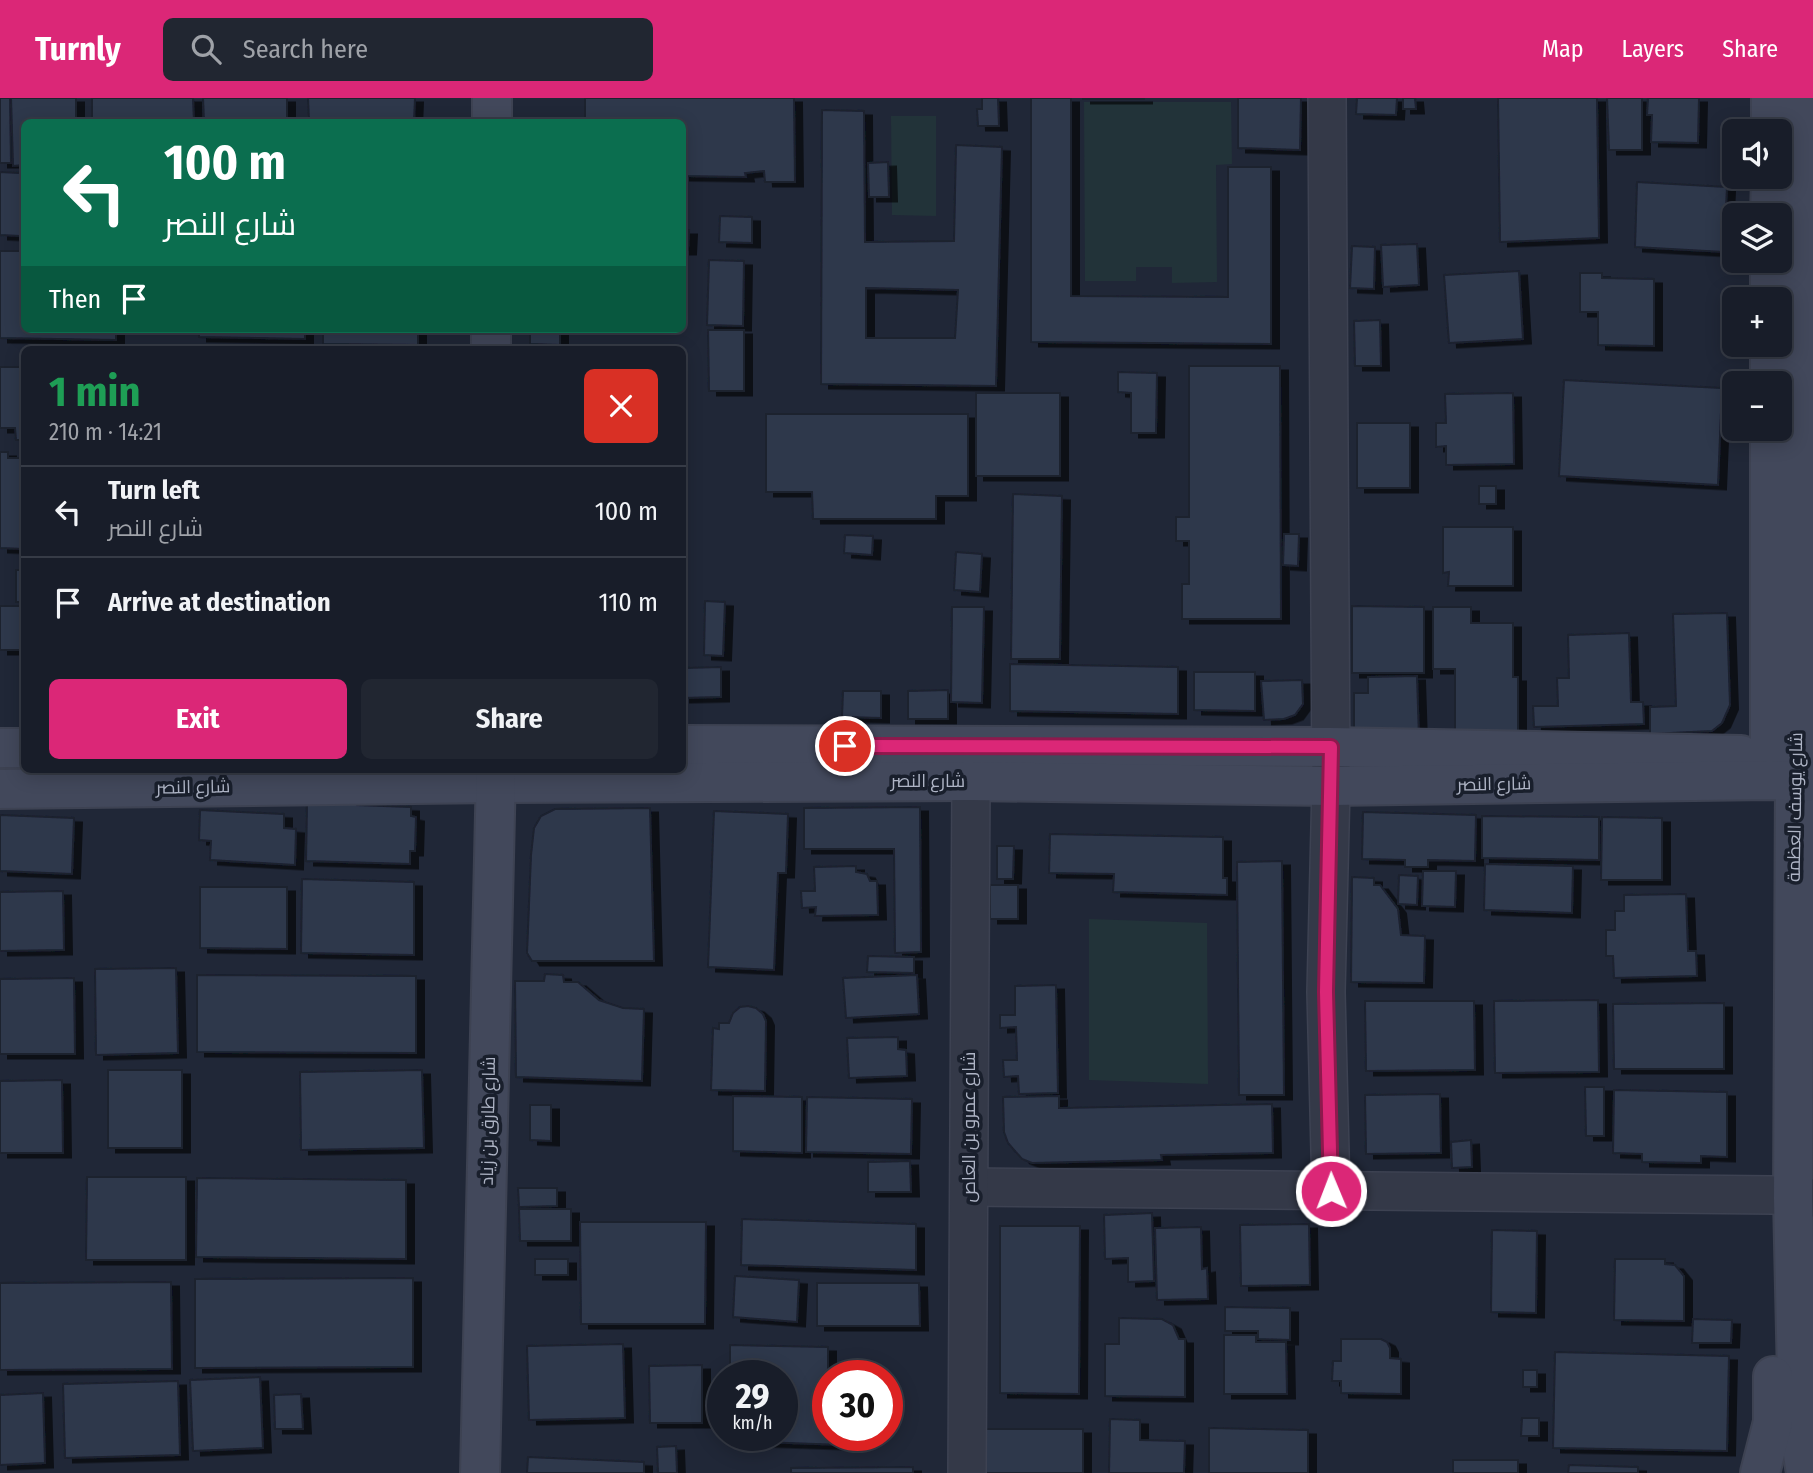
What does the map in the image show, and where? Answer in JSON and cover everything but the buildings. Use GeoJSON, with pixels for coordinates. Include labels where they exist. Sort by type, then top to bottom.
{"type":"FeatureCollection","features":[{"type":"Feature","properties":{"kind":"main road"},"geometry":{"type":"LineString","coordinates":[[492,98],[492,119]]}},
{"type":"Feature","properties":{"kind":"main road"},"geometry":{"type":"LineString","coordinates":[[1771,98],[1771,119]]}},
{"type":"Feature","properties":{"kind":"main road","name":"شارع يوسف العظمة"},"geometry":{"type":"LineString","coordinates":[[1801,98],[1808,407],[1793,768],[1793,1197],[1798,1423],[1806,1473]]}},
{"type":"Feature","properties":{"kind":"main road","name":"شارع يوسف العظمة"},"geometry":{"type":"LineString","coordinates":[[1771,441],[1793,768]]}},
{"type":"Feature","properties":{"kind":"main road","name":"شارع النصر"},"geometry":{"type":"LineString","coordinates":[[686,745],[1331,747],[1793,768]]}},
{"type":"Feature","properties":{"kind":"main road"},"geometry":{"type":"LineString","coordinates":[[0,748],[21,748]]}},
{"type":"Feature","properties":{"kind":"main road","name":"شارع النصر"},"geometry":{"type":"LineString","coordinates":[[0,789],[497,777],[1331,786],[1793,768]]}},
{"type":"Feature","properties":{"kind":"main road","name":"شارع طارق بن زياد"},"geometry":{"type":"LineString","coordinates":[[480,1473],[497,777]]}},
{"type":"Feature","properties":{"kind":"main road","name":"شارع يوسف العظمة"},"geometry":{"type":"LineString","coordinates":[[1760,1473],[1773,1422],[1793,1197]]}},
{"type":"Feature","properties":{"kind":"street"},"geometry":{"type":"LineString","coordinates":[[1327,98],[1331,786],[1326,992],[1331,1191]]}},
{"type":"Feature","properties":{"kind":"street","name":"شارع عمرو بن العاص"},"geometry":{"type":"LineString","coordinates":[[967,1473],[971,781]]}},
{"type":"Feature","properties":{"kind":"street"},"geometry":{"type":"LineString","coordinates":[[969,1187],[1793,1197]]}},
{"type":"Feature","properties":{"kind":"shaded area"},"geometry":{"type":"Polygon","coordinates":[[[1084,102],[1231,102],[1232,164],[1216,165],[1217,282],[1172,283],[1172,267],[1136,267],[1136,281],[1085,281],[1084,102]]]}},
{"type":"Feature","properties":{"kind":"shaded area"},"geometry":{"type":"Polygon","coordinates":[[[891,116],[936,116],[936,216],[892,215],[891,116]]]}},
{"type":"Feature","properties":{"kind":"shaded area"},"geometry":{"type":"Polygon","coordinates":[[[1089,919],[1207,923],[1208,1084],[1089,1080],[1089,919]]]}},
{"type":"Feature","properties":{"kind":"route"},"geometry":{"type":"LineString","coordinates":[[845,746],[1331,747],[1326,992],[1331,1191]]}}]}
